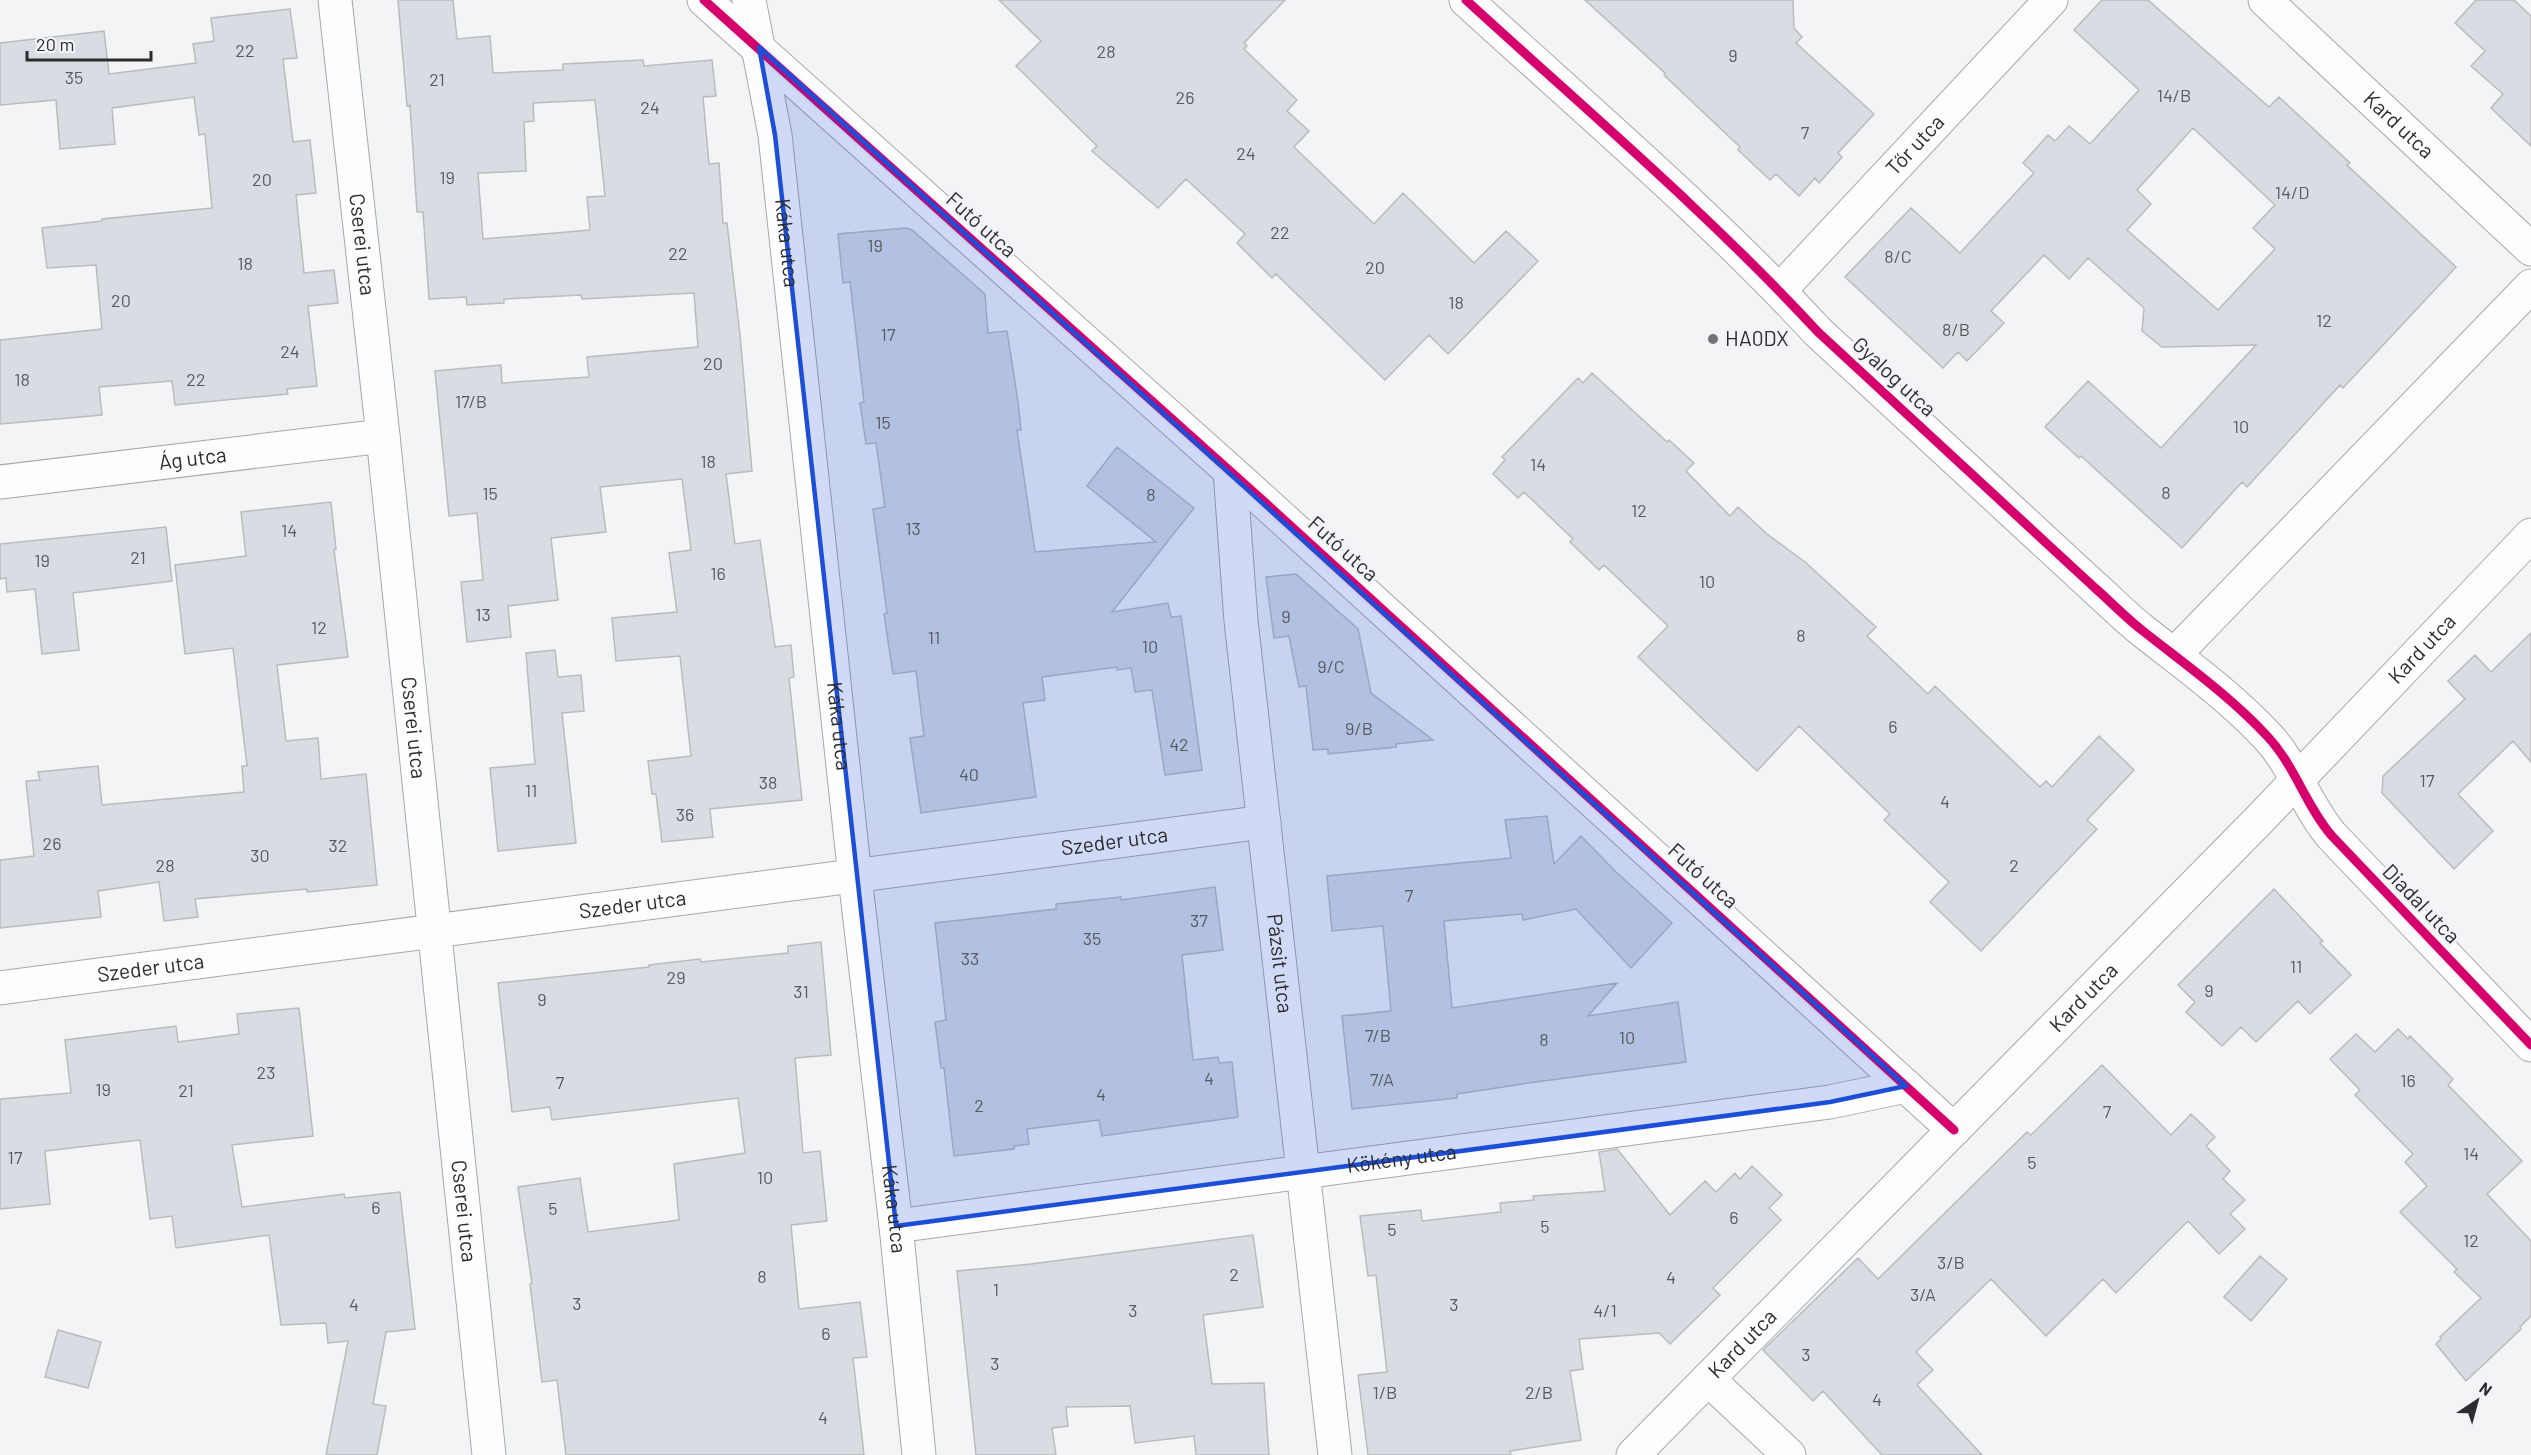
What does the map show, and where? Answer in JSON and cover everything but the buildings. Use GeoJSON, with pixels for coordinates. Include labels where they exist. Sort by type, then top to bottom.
{"type":"FeatureCollection","features":[{"type":"Feature","properties":{"kind":"street","name":"Cserei utca"},"geometry":{"type":"LineString","coordinates":[[335,0],[383,436],[489,1455]]}},
{"type":"Feature","properties":{"kind":"street","name":"Futó utca"},"geometry":{"type":"LineString","coordinates":[[704,0],[1230,471],[1954,1130]]}},
{"type":"Feature","properties":{"kind":"street","name":"Káka utca"},"geometry":{"type":"LineString","coordinates":[[749,0],[775,135],[855,877],[896,1226],[919,1455]]}},
{"type":"Feature","properties":{"kind":"street","name":"Gyalog utca"},"geometry":{"type":"LineString","coordinates":[[1466,0],[1709,222],[1780,290],[1818,332],[2086,580],[2141,629],[2202,674],[2262,731],[2284,758],[2297,779]]}},
{"type":"Feature","properties":{"kind":"street","name":"Tőr utca"},"geometry":{"type":"LineString","coordinates":[[1780,290],[2051,0]]}},
{"type":"Feature","properties":{"kind":"street","name":"Kard utca"},"geometry":{"type":"LineString","coordinates":[[2265,0],[2531,249]]}},
{"type":"Feature","properties":{"kind":"street"},"geometry":{"type":"LineString","coordinates":[[2174,655],[2531,286]]}},
{"type":"Feature","properties":{"kind":"street","name":"Ág utca"},"geometry":{"type":"LineString","coordinates":[[0,482],[383,436]]}},
{"type":"Feature","properties":{"kind":"street","name":"Pázsit utca"},"geometry":{"type":"LineString","coordinates":[[1230,471],[1241,621],[1335,1455]]}},
{"type":"Feature","properties":{"kind":"street","name":"Kard utca"},"geometry":{"type":"LineString","coordinates":[[1633,1455],[2297,779],[2531,535]]}},
{"type":"Feature","properties":{"kind":"street","name":"Diadal utca"},"geometry":{"type":"LineString","coordinates":[[2297,779],[2312,808],[2331,836],[2531,1045]]}},
{"type":"Feature","properties":{"kind":"street","name":"Szeder utca"},"geometry":{"type":"LineString","coordinates":[[0,988],[1264,822]]}},
{"type":"Feature","properties":{"kind":"street","name":"Kökény utca"},"geometry":{"type":"LineString","coordinates":[[896,1226],[1830,1102],[1906,1086]]}},
{"type":"Feature","properties":{"kind":"street"},"geometry":{"type":"LineString","coordinates":[[1708,1378],[1789,1455]]}},
{"type":"Feature","properties":{"kind":"highlighted area"},"geometry":{"type":"Polygon","coordinates":[[[759,47],[1906,1086],[1830,1102],[896,1226],[775,135],[759,47]]]}},
{"type":"Feature","properties":{"kind":"cycle path"},"geometry":{"type":"LineString","coordinates":[[704,0],[1249,488],[1954,1130]]}},
{"type":"Feature","properties":{"kind":"cycle path"},"geometry":{"type":"LineString","coordinates":[[1466,0],[1690,204],[1818,332],[2125,615],[2207,681],[2253,722],[2286,760],[2315,812],[2332,836],[2531,1045]]}},
{"type":"Feature","properties":{"kind":"place","name":"HA0DX"},"geometry":{"type":"Point","coordinates":[1713,339]}}]}
